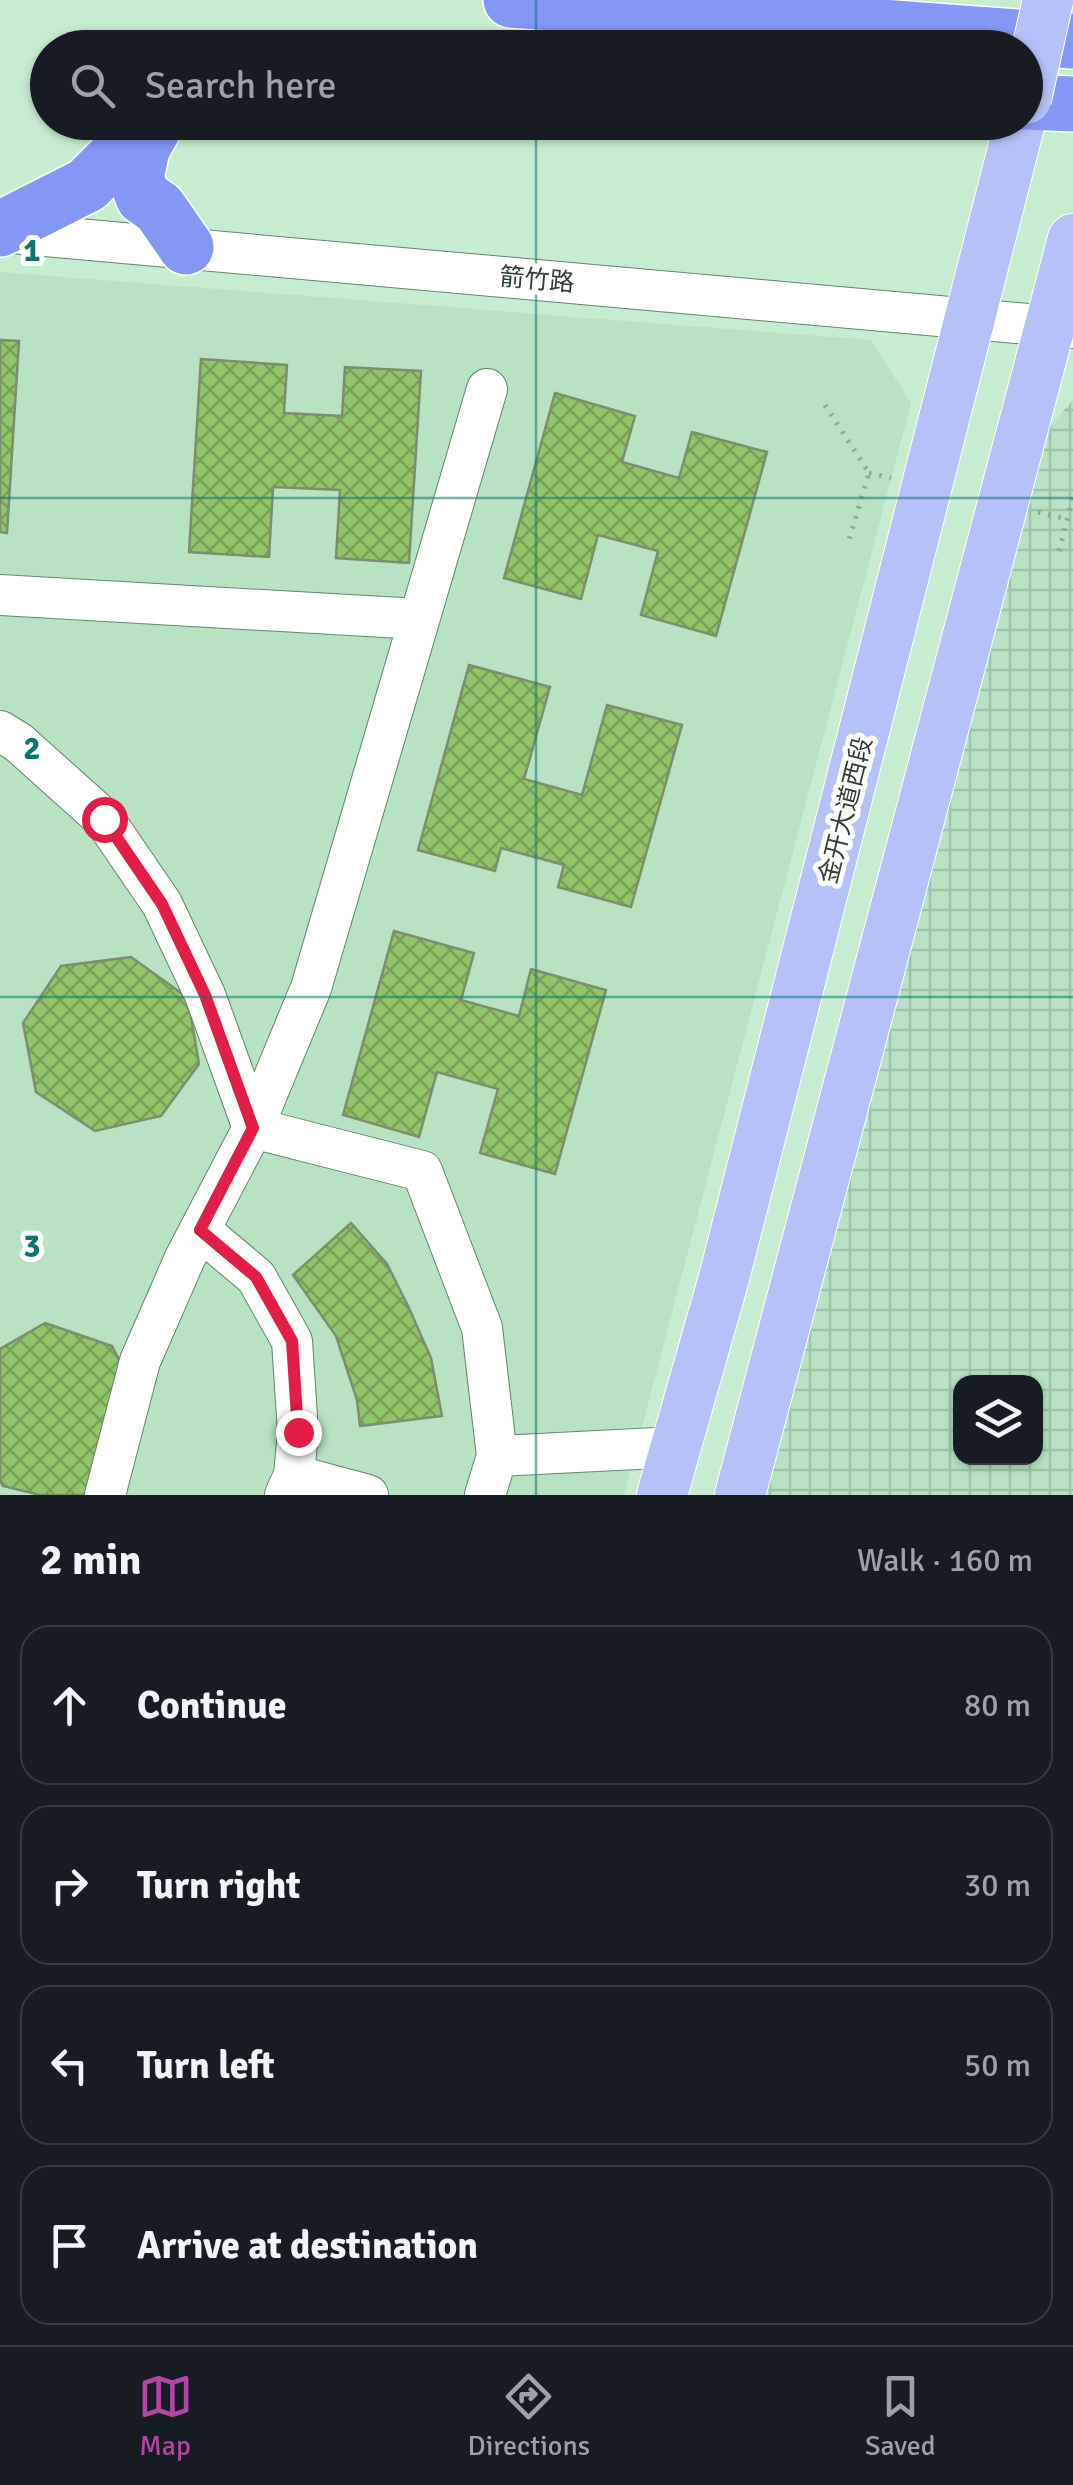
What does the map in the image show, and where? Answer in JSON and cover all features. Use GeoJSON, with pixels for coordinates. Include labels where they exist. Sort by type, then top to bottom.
{"type":"FeatureCollection","features":[{"type":"Feature","properties":{"kind":"highway"},"geometry":{"type":"LineString","coordinates":[[511,0],[922,30]]}},
{"type":"Feature","properties":{"kind":"highway"},"geometry":{"type":"LineString","coordinates":[[1043,39],[1073,41]]}},
{"type":"Feature","properties":{"kind":"highway"},"geometry":{"type":"LineString","coordinates":[[1043,102],[1073,104]]}},
{"type":"Feature","properties":{"kind":"highway"},"geometry":{"type":"LineString","coordinates":[[0,230],[86,185],[135,140]]}},
{"type":"Feature","properties":{"kind":"highway"},"geometry":{"type":"LineString","coordinates":[[146,140],[136,178],[144,197],[160,208],[186,247]]}},
{"type":"Feature","properties":{"kind":"main road"},"geometry":{"type":"LineString","coordinates":[[1041,30],[1048,0]]}},
{"type":"Feature","properties":{"kind":"main road","name":"金开大道西段"},"geometry":{"type":"LineString","coordinates":[[662,1495],[724,1278],[1015,144]]}},
{"type":"Feature","properties":{"kind":"main road"},"geometry":{"type":"LineString","coordinates":[[740,1495],[1062,328],[1073,239]]}},
{"type":"Feature","properties":{"kind":"street","name":"箭竹路"},"geometry":{"type":"LineString","coordinates":[[0,230],[1062,328]]}},
{"type":"Feature","properties":{"kind":"street"},"geometry":{"type":"LineString","coordinates":[[105,1495],[140,1361],[200,1230],[253,1128],[310,988],[488,389]]}},
{"type":"Feature","properties":{"kind":"street"},"geometry":{"type":"LineString","coordinates":[[0,595],[419,619]]}},
{"type":"Feature","properties":{"kind":"street"},"geometry":{"type":"LineString","coordinates":[[0,731],[18,742],[104,819],[162,904],[205,995],[253,1128]]}},
{"type":"Feature","properties":{"kind":"street"},"geometry":{"type":"LineString","coordinates":[[253,1128],[422,1171],[482,1328],[497,1456],[486,1495]]}},
{"type":"Feature","properties":{"kind":"street"},"geometry":{"type":"LineString","coordinates":[[200,1230],[256,1277],[292,1341],[298,1432],[290,1485],[368,1495]]}},
{"type":"Feature","properties":{"kind":"street"},"geometry":{"type":"LineString","coordinates":[[497,1456],[676,1447]]}},
{"type":"Feature","properties":{"kind":"path"},"geometry":{"type":"LineString","coordinates":[[826,405],[869,473],[848,544]]}},
{"type":"Feature","properties":{"kind":"path"},"geometry":{"type":"LineString","coordinates":[[1059,551],[1073,497]]}},
{"type":"Feature","properties":{"kind":"shaded area"},"geometry":{"type":"Polygon","coordinates":[[[0,272],[871,340],[911,403],[624,1495],[0,1495],[0,272]]]}},
{"type":"Feature","properties":{"kind":"shaded area"},"geometry":{"type":"Polygon","coordinates":[[[1073,400],[1073,1495],[761,1495],[1048,428],[1073,400]]]}},
{"type":"Feature","properties":{"kind":"building"},"geometry":{"type":"Polygon","coordinates":[[[0,340],[19,341],[7,533],[0,532],[0,340]]]}},
{"type":"Feature","properties":{"kind":"building"},"geometry":{"type":"Polygon","coordinates":[[[201,359],[287,365],[284,413],[342,416],[345,367],[421,371],[409,563],[336,558],[340,490],[273,487],[269,557],[189,552],[201,359]]]}},
{"type":"Feature","properties":{"kind":"building"},"geometry":{"type":"Polygon","coordinates":[[[555,393],[635,416],[622,462],[679,478],[692,432],[767,452],[716,636],[641,615],[658,551],[598,535],[581,599],[504,578],[555,393]]]}},
{"type":"Feature","properties":{"kind":"building"},"geometry":{"type":"Polygon","coordinates":[[[469,665],[550,687],[524,779],[582,795],[607,705],[682,725],[631,907],[558,887],[564,865],[501,848],[495,871],[418,850],[469,665]]]}},
{"type":"Feature","properties":{"kind":"building"},"geometry":{"type":"Polygon","coordinates":[[[394,931],[474,953],[461,1000],[519,1016],[531,969],[606,990],[555,1174],[480,1153],[498,1089],[437,1072],[419,1137],[343,1115],[394,931]]]}},
{"type":"Feature","properties":{"kind":"building"},"geometry":{"type":"Polygon","coordinates":[[[131,957],[188,998],[199,1064],[161,1116],[95,1131],[36,1092],[23,1023],[61,966],[131,957]]]}},
{"type":"Feature","properties":{"kind":"building"},"geometry":{"type":"Polygon","coordinates":[[[351,1223],[387,1264],[409,1308],[431,1358],[442,1416],[360,1426],[357,1400],[336,1336],[293,1275],[351,1223]]]}},
{"type":"Feature","properties":{"kind":"building"},"geometry":{"type":"Polygon","coordinates":[[[45,1323],[112,1346],[144,1408],[125,1473],[82,1495],[40,1495],[3,1486],[0,1481],[0,1349],[45,1323]]]}},
{"type":"Feature","properties":{"kind":"route"},"geometry":{"type":"LineString","coordinates":[[104,819],[162,904],[205,995],[253,1128],[200,1230],[256,1277],[292,1341],[298,1432]]}}]}
